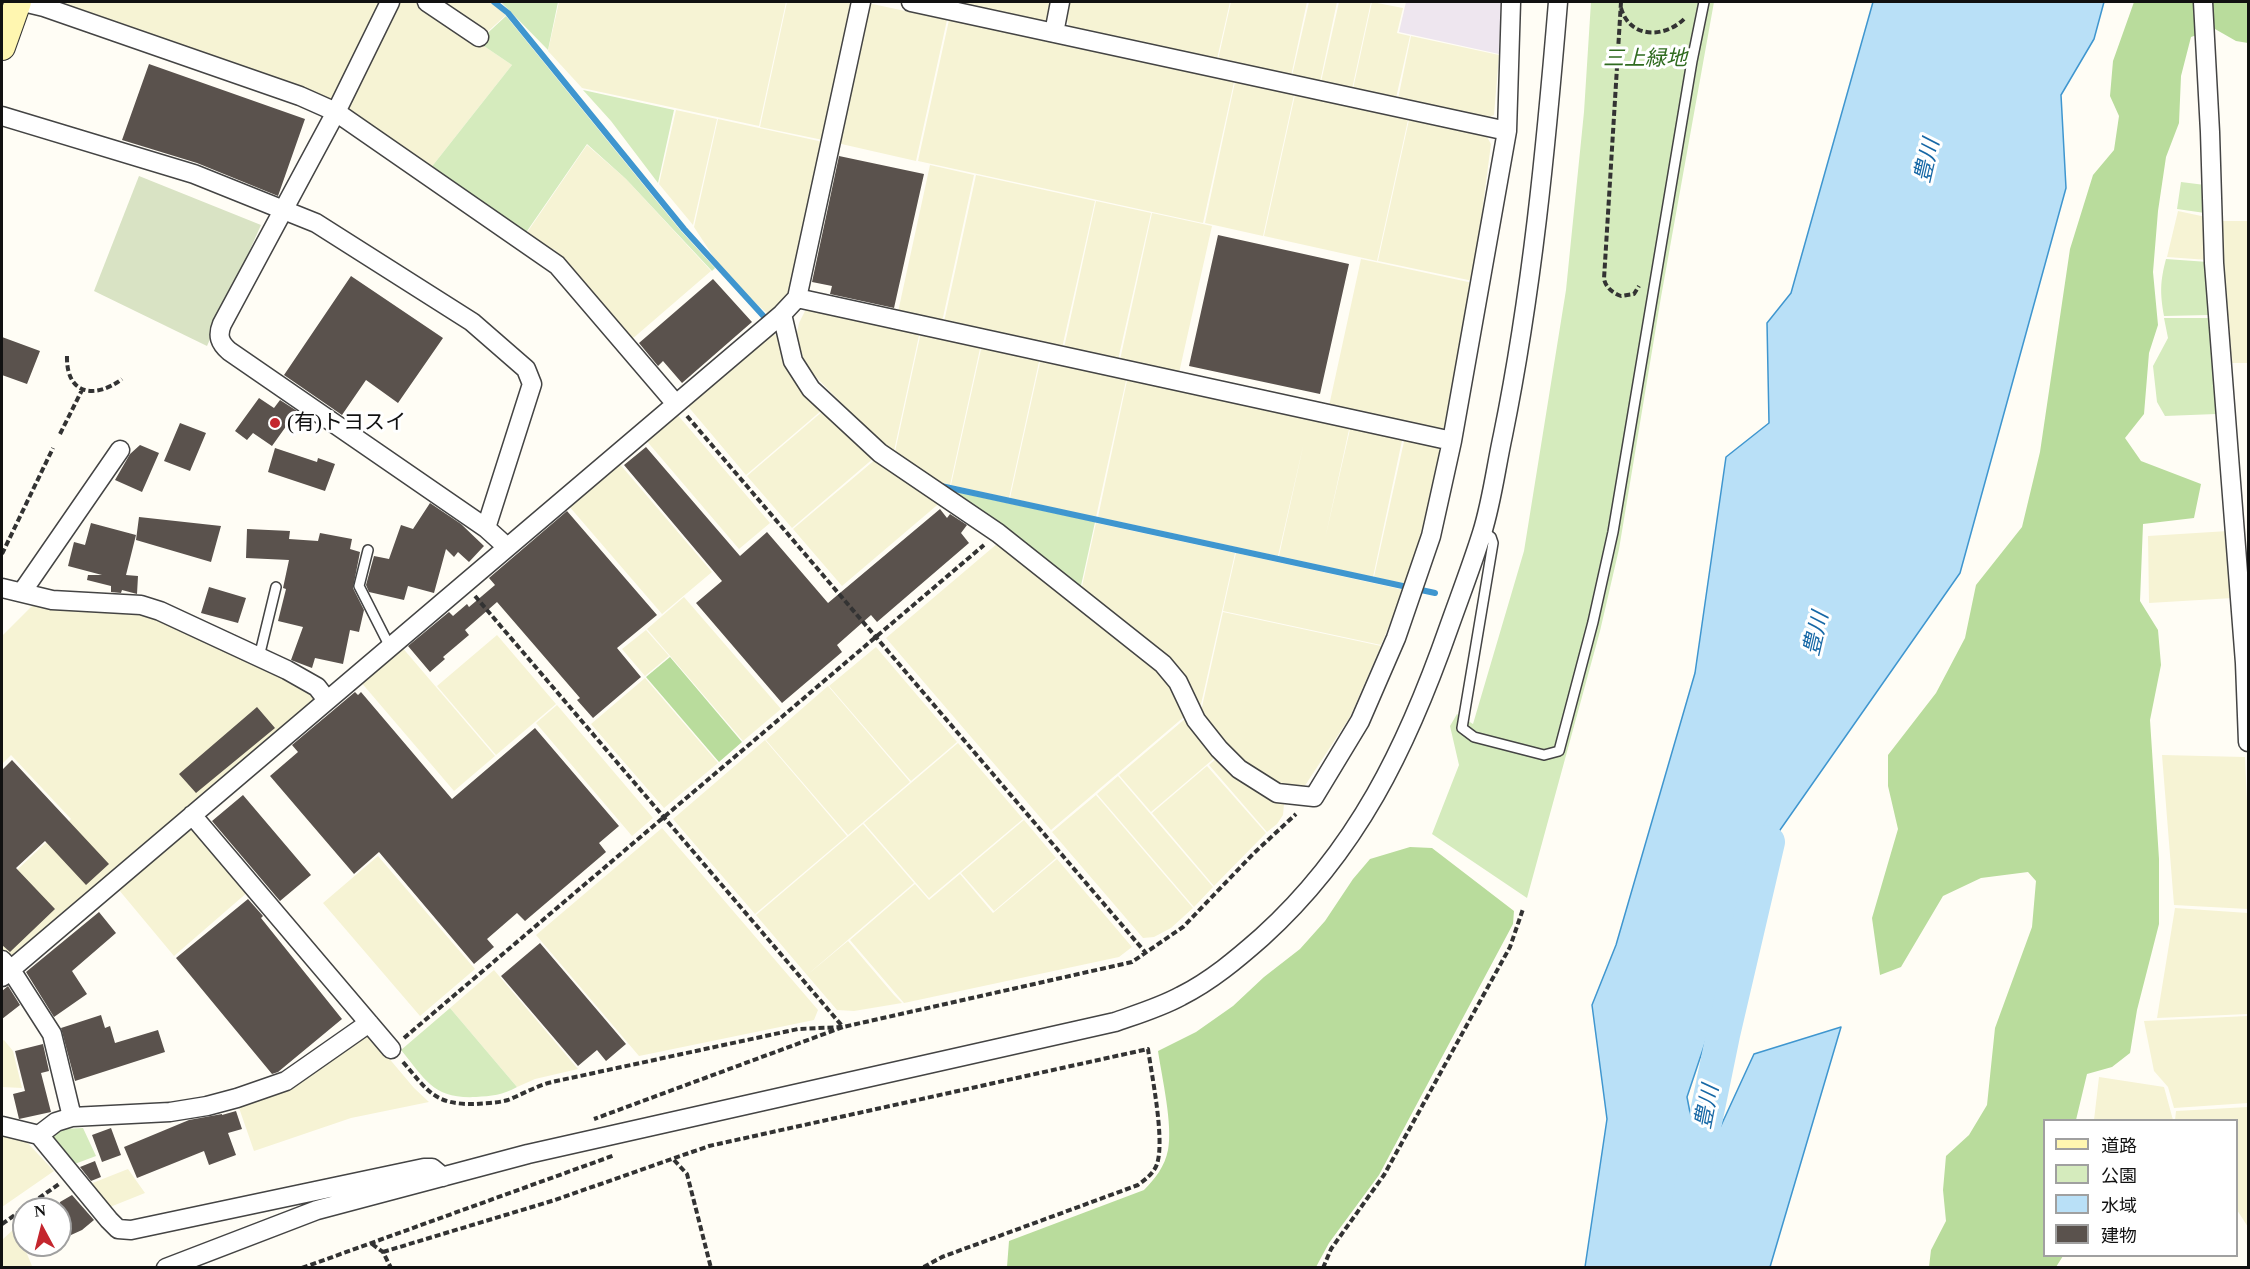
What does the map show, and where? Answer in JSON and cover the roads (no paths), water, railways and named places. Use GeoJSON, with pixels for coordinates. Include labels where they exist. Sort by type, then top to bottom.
{"type":"FeatureCollection","features":[{"type":"Feature","properties":{"kind":"main road"},"geometry":{"type":"LineString","coordinates":[[2,47],[18,2]]}},
{"type":"Feature","properties":{"kind":"street"},"geometry":{"type":"LineString","coordinates":[[23,2],[44,7],[300,96],[336,112],[557,265],[676,404]]}},
{"type":"Feature","properties":{"kind":"street"},"geometry":{"type":"LineString","coordinates":[[390,2],[336,112],[222,324],[219,331],[221,344],[486,528],[507,547]]}},
{"type":"Feature","properties":{"kind":"street"},"geometry":{"type":"LineString","coordinates":[[427,2],[479,37]]}},
{"type":"Feature","properties":{"kind":"street"},"geometry":{"type":"LineString","coordinates":[[72,1117],[52,1034],[4,969],[192,815],[782,314],[797,298],[861,2]]}},
{"type":"Feature","properties":{"kind":"street"},"geometry":{"type":"LineString","coordinates":[[911,2],[1507,131]]}},
{"type":"Feature","properties":{"kind":"street"},"geometry":{"type":"LineString","coordinates":[[1054,33],[1060,2]]}},
{"type":"Feature","properties":{"kind":"street"},"geometry":{"type":"LineString","coordinates":[[782,314],[793,361],[811,389],[880,453],[998,533],[1163,664],[1178,682],[1196,720],[1219,749],[1239,769],[1277,793],[1314,797],[1360,722],[1396,638],[1431,536],[1452,441],[1507,131],[1511,2]]}},
{"type":"Feature","properties":{"kind":"street"},"geometry":{"type":"LineString","coordinates":[[166,1268],[317,1210],[528,1154],[1115,1022],[1181,997],[1209,980],[1266,933],[1314,885],[1372,804],[1432,675],[1483,531],[1518,361],[1547,137],[1558,2]]}},
{"type":"Feature","properties":{"kind":"street"},"geometry":{"type":"LineString","coordinates":[[2203,2],[2214,263],[2245,663],[2248,742]]}},
{"type":"Feature","properties":{"kind":"street"},"geometry":{"type":"LineString","coordinates":[[2,116],[194,174],[316,223],[472,322],[526,369],[531,379],[531,390],[486,528]]}},
{"type":"Feature","properties":{"kind":"street"},"geometry":{"type":"LineString","coordinates":[[797,298],[1452,441]]}},
{"type":"Feature","properties":{"kind":"street"},"geometry":{"type":"LineString","coordinates":[[22,592],[120,450]]}},
{"type":"Feature","properties":{"kind":"street"},"geometry":{"type":"LineString","coordinates":[[2,588],[52,600],[141,605],[177,618],[259,657],[317,687],[327,700]]}},
{"type":"Feature","properties":{"kind":"street"},"geometry":{"type":"LineString","coordinates":[[192,815],[391,1049]]}},
{"type":"Feature","properties":{"kind":"street"},"geometry":{"type":"LineString","coordinates":[[39,1135],[56,1122],[72,1117],[170,1112],[237,1098],[286,1081],[369,1023]]}},
{"type":"Feature","properties":{"kind":"street"},"geometry":{"type":"LineString","coordinates":[[2,1126],[39,1135],[108,1220],[118,1228],[131,1230],[424,1168],[432,1168],[442,1177]]}},
{"type":"Feature","properties":{"kind":"lane"},"geometry":{"type":"LineString","coordinates":[[1483,531],[1491,537],[1493,543],[1462,728],[1474,737],[1544,754],[1558,751],[1593,622],[1613,532],[1692,61],[1704,2]]}},
{"type":"Feature","properties":{"kind":"lane"},"geometry":{"type":"LineString","coordinates":[[368,550],[358,586],[390,647]]}},
{"type":"Feature","properties":{"kind":"lane"},"geometry":{"type":"LineString","coordinates":[[259,657],[276,587]]}},
{"type":"Feature","properties":{"kind":"water"},"geometry":{"type":"Polygon","coordinates":[[[1873,2],[2104,2],[2094,39],[2061,95],[2066,188],[1960,573],[1773,840],[1687,1097],[1701,1169],[1754,1054],[1841,1027],[1770,1267],[1585,1267],[1607,1119],[1592,1005],[1616,945],[1695,673],[1726,457],[1769,423],[1767,323],[1791,293],[1873,2]]]}},
{"type":"Feature","properties":{"kind":"waterway"},"geometry":{"type":"LineString","coordinates":[[494,2],[508,13],[684,229],[768,321]]}},
{"type":"Feature","properties":{"kind":"waterway"},"geometry":{"type":"LineString","coordinates":[[941,486],[1435,593]]}},
{"type":"Feature","properties":{"kind":"waterway","name":"豊川"},"geometry":{"type":"LineString","coordinates":[[1675,1268],[1723,1035],[1768,842]]}},
{"type":"Feature","properties":{"kind":"place","name":"(有)トヨスイ"},"geometry":{"type":"Point","coordinates":[275,423]}},
{"type":"Feature","properties":{"kind":"park label","name":"三上緑地"},"geometry":{"type":"Point","coordinates":[1645,59]}}]}
